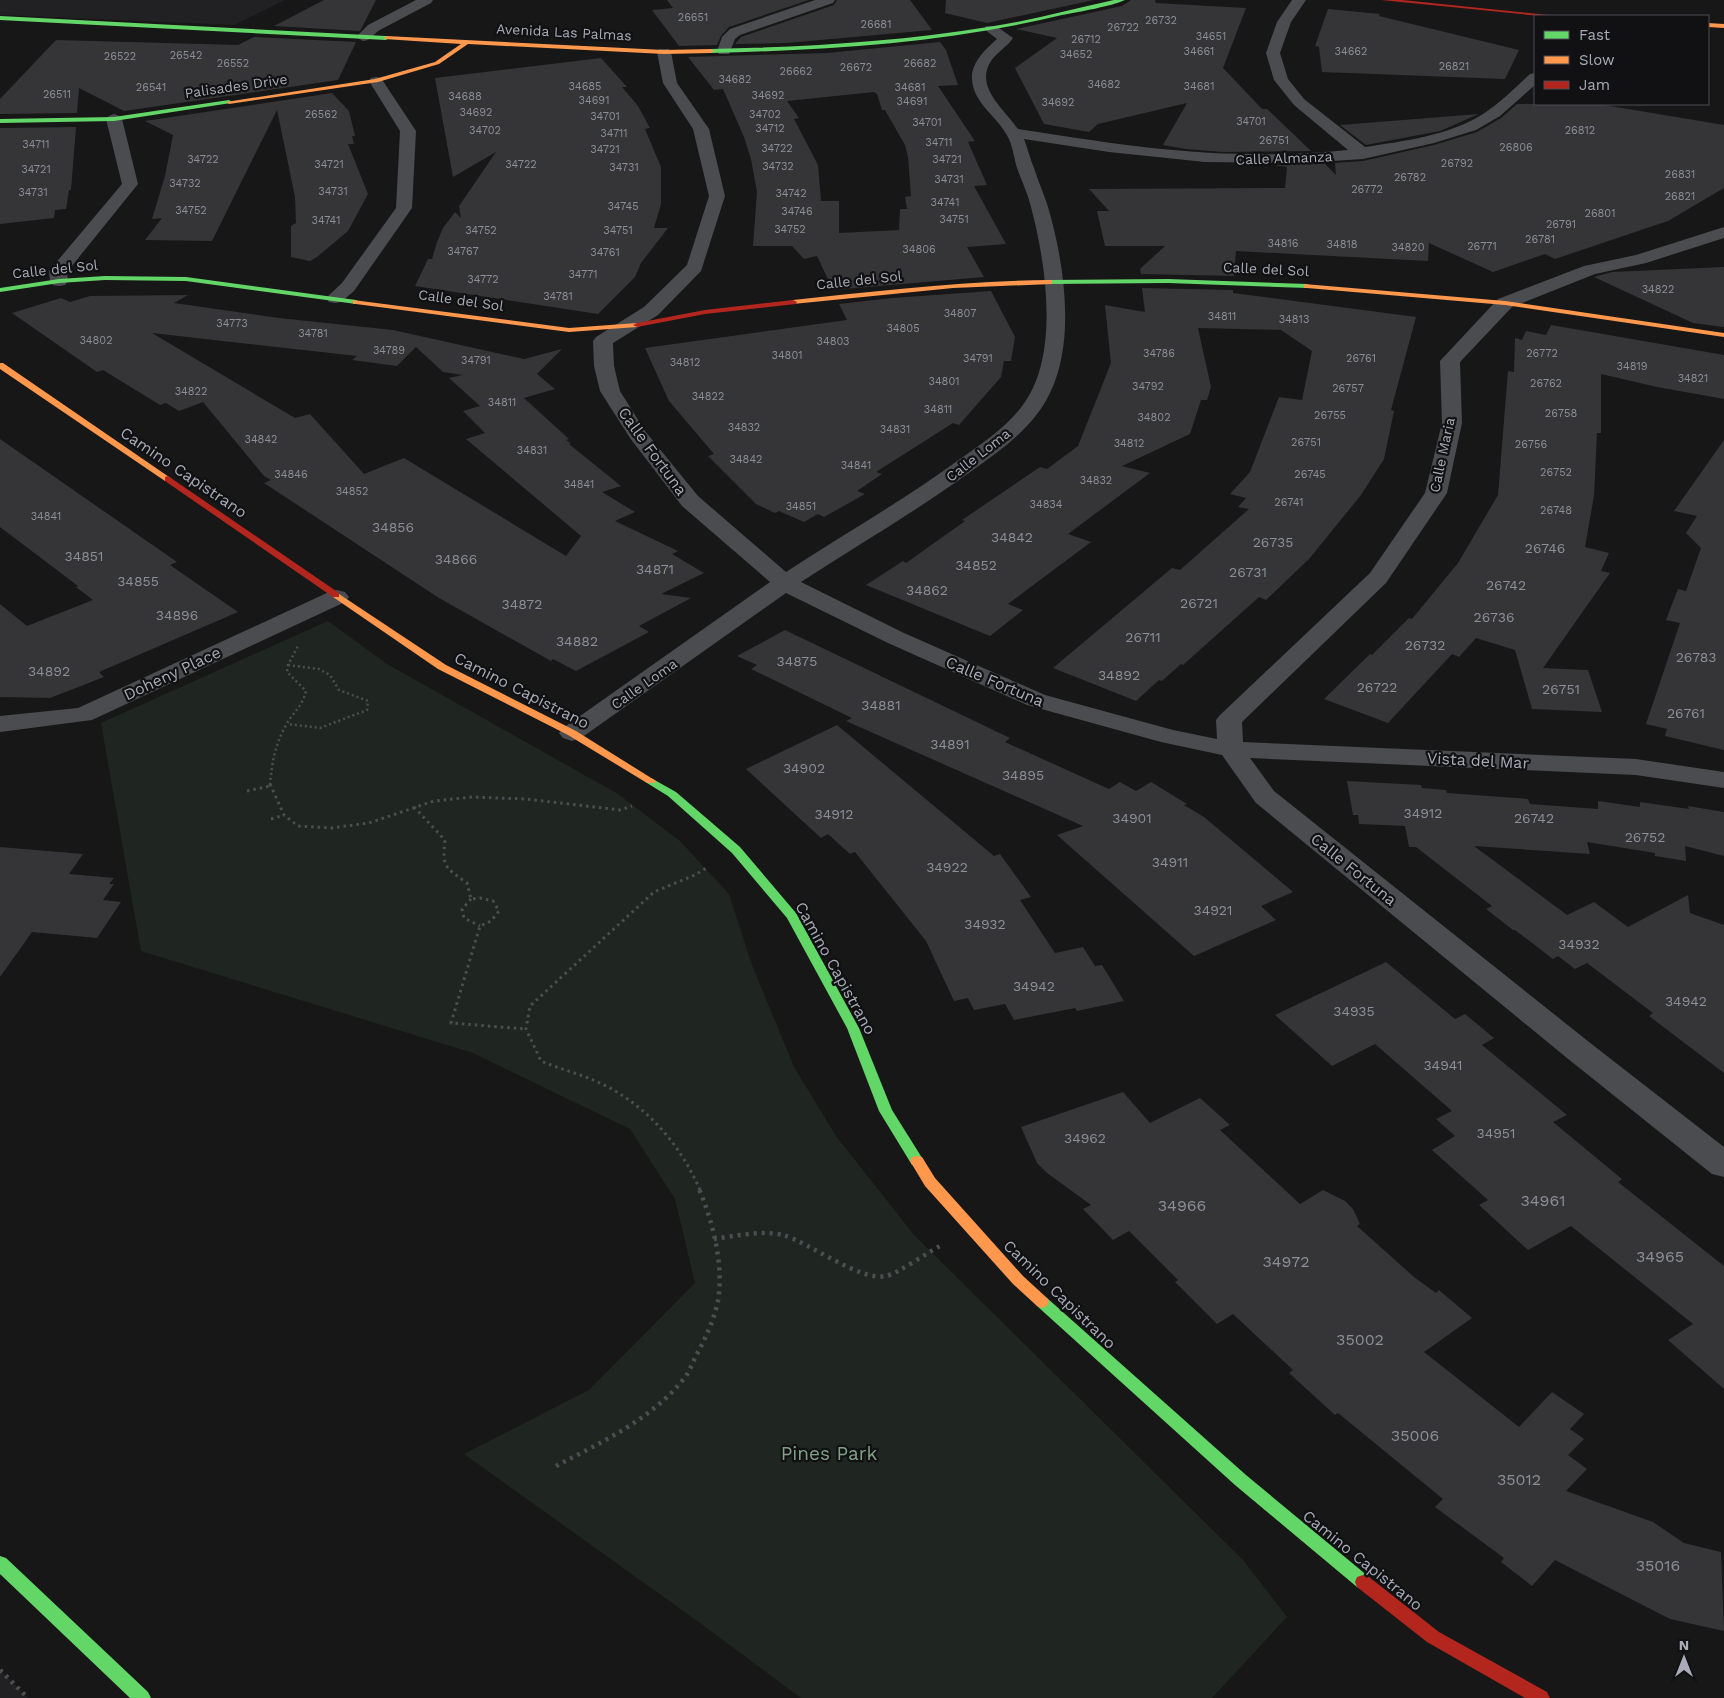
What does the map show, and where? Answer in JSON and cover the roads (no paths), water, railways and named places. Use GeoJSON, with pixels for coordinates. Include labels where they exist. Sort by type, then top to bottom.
{"type":"FeatureCollection","features":[{"type":"Feature","properties":{"kind":"street"},"geometry":{"type":"LineString","coordinates":[[363,37],[374,28],[426,0]]}},
{"type":"Feature","properties":{"kind":"street"},"geometry":{"type":"LineString","coordinates":[[724,51],[729,37],[735,32],[828,0]]}},
{"type":"Feature","properties":{"kind":"street","name":"Avenida Las Palmas"},"geometry":{"type":"LineString","coordinates":[[0,18],[664,52],[812,48],[991,29],[1122,0]]}},
{"type":"Feature","properties":{"kind":"street"},"geometry":{"type":"LineString","coordinates":[[1299,0],[1284,22],[1273,53],[1281,80],[1299,102],[1363,154]]}},
{"type":"Feature","properties":{"kind":"street"},"geometry":{"type":"LineString","coordinates":[[1384,0],[1544,15]]}},
{"type":"Feature","properties":{"kind":"street"},"geometry":{"type":"LineString","coordinates":[[1709,25],[1724,26]]}},
{"type":"Feature","properties":{"kind":"street","name":"Calle Loma"},"geometry":{"type":"LineString","coordinates":[[572,733],[785,583],[945,481],[1016,425],[1028,412],[1045,386],[1055,349],[1055,296],[1053,281],[1042,215],[1014,133],[995,112],[980,86],[979,74],[983,64],[992,50],[1006,38],[991,29]]}},
{"type":"Feature","properties":{"kind":"street","name":"Palisades Drive"},"geometry":{"type":"LineString","coordinates":[[0,121],[114,119],[376,80],[437,63],[467,42]]}},
{"type":"Feature","properties":{"kind":"street","name":"Calle Fortuna"},"geometry":{"type":"LineString","coordinates":[[664,52],[670,83],[702,129],[717,196],[695,267],[651,311],[603,341],[604,366],[610,391],[637,434],[690,501],[785,583],[896,638],[1036,700],[1170,737],[1231,749],[1265,797],[1578,1050],[1724,1165]]}},
{"type":"Feature","properties":{"kind":"street","name":"Calle Almanza"},"geometry":{"type":"LineString","coordinates":[[1014,133],[1112,149],[1211,159],[1313,159],[1363,154],[1434,139],[1481,122],[1507,104],[1534,77]]}},
{"type":"Feature","properties":{"kind":"street"},"geometry":{"type":"LineString","coordinates":[[335,298],[348,287],[404,208],[408,131],[376,80]]}},
{"type":"Feature","properties":{"kind":"street"},"geometry":{"type":"LineString","coordinates":[[58,281],[58,271],[130,184],[114,119]]}},
{"type":"Feature","properties":{"kind":"street","name":"Calle Maria"},"geometry":{"type":"LineString","coordinates":[[1231,749],[1229,720],[1378,578],[1436,493],[1452,423],[1450,361],[1505,303],[1590,270],[1640,259],[1724,232]]}},
{"type":"Feature","properties":{"kind":"street","name":"Calle del Sol"},"geometry":{"type":"LineString","coordinates":[[0,290],[58,281],[138,278],[176,279],[335,298],[569,330],[626,327],[705,312],[892,291],[1053,281],[1287,284],[1505,303],[1724,335]]}},
{"type":"Feature","properties":{"kind":"street","name":"Camino Capistrano"},"geometry":{"type":"LineString","coordinates":[[0,365],[442,667],[572,733],[672,794],[736,850],[792,916],[853,1028],[886,1111],[930,1182],[1018,1280],[1315,1544],[1433,1637],[1540,1698]]}},
{"type":"Feature","properties":{"kind":"street","name":"Doheny Place"},"geometry":{"type":"LineString","coordinates":[[0,724],[83,715],[337,597]]}},
{"type":"Feature","properties":{"kind":"street","name":"Vista del Mar"},"geometry":{"type":"LineString","coordinates":[[1231,749],[1636,767],[1724,780]]}},
{"type":"Feature","properties":{"kind":"street"},"geometry":{"type":"LineString","coordinates":[[0,1563],[142,1698]]}},
{"type":"Feature","properties":{"kind":"park label","name":"Pines Park"},"geometry":{"type":"Point","coordinates":[829,1453]}}]}
